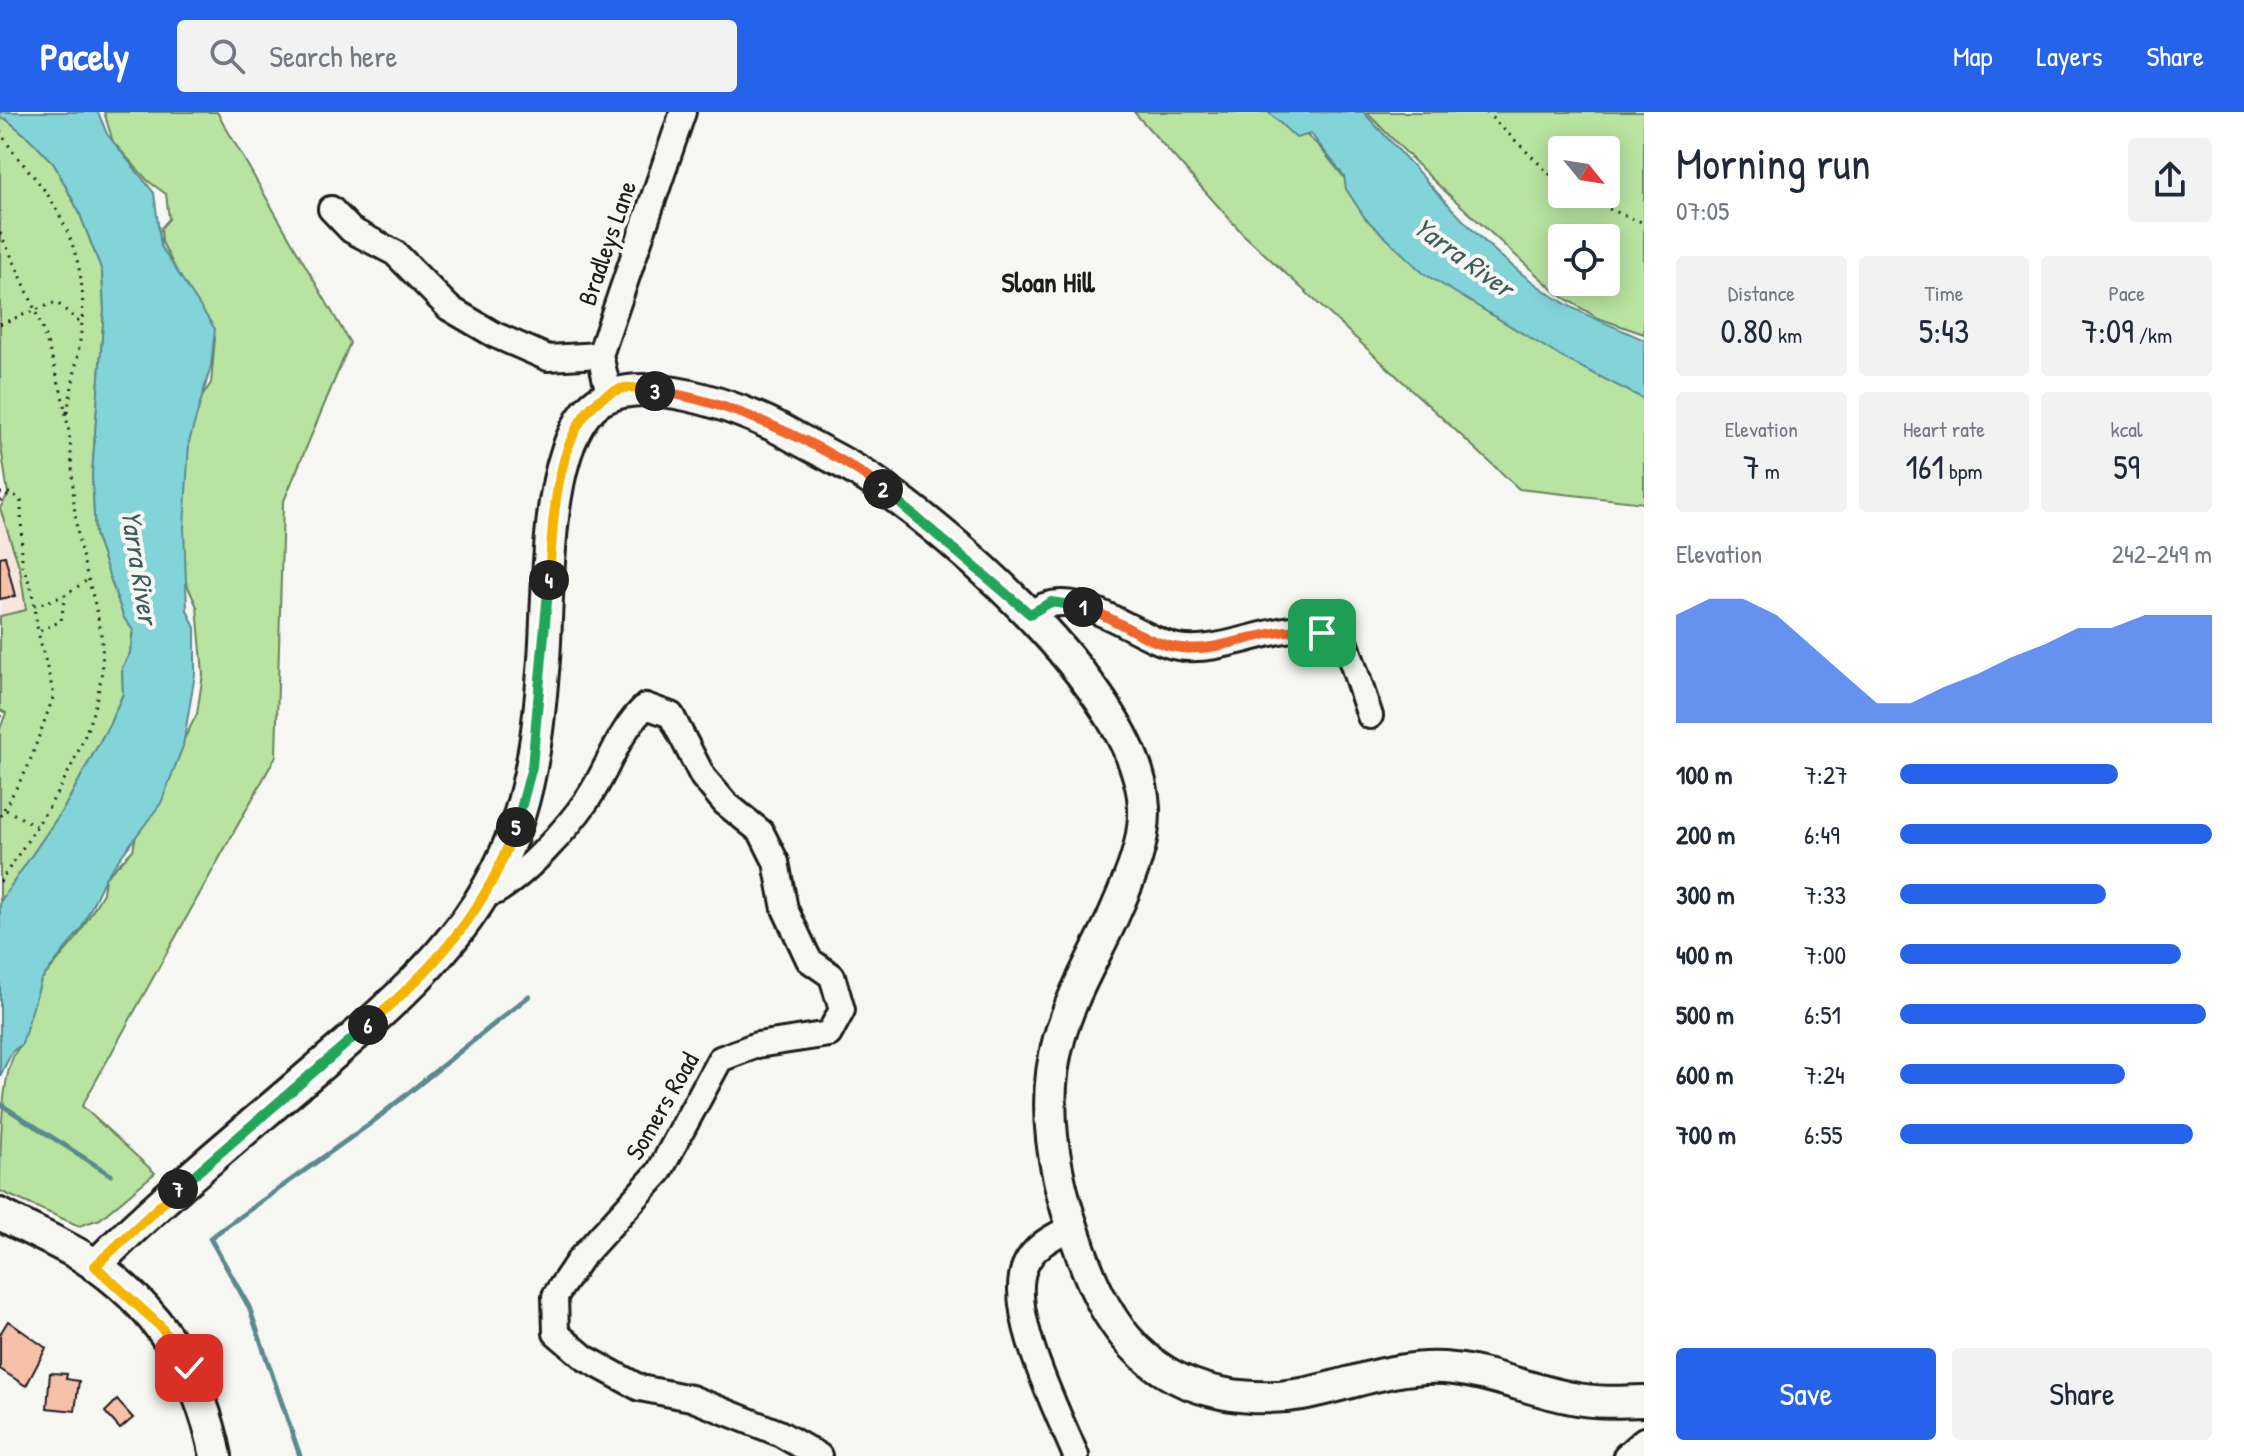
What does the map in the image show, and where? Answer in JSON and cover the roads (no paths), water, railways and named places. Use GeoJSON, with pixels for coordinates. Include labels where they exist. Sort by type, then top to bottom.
{"type":"FeatureCollection","features":[{"type":"Feature","properties":{"kind":"main road"},"geometry":{"type":"LineString","coordinates":[[106,1255],[427,971],[488,889],[517,824],[532,767],[544,663],[552,534],[563,461],[573,431],[592,407],[609,394],[625,388],[681,394],[767,422],[872,481],[1030,614],[1103,700],[1133,753],[1144,805],[1141,845],[1129,880],[1058,1039],[1051,1101],[1052,1155],[1089,1278],[1113,1321],[1150,1361],[1194,1386],[1237,1396],[1297,1395],[1348,1381],[1427,1368],[1483,1374],[1575,1399],[1644,1401]]}},
{"type":"Feature","properties":{"kind":"main road"},"geometry":{"type":"LineString","coordinates":[[0,1214],[106,1255],[189,1368],[216,1456]]}},
{"type":"Feature","properties":{"kind":"street","name":"Bradleys Lane"},"geometry":{"type":"LineString","coordinates":[[600,355],[683,112]]}},
{"type":"Feature","properties":{"kind":"street"},"geometry":{"type":"LineString","coordinates":[[331,209],[351,230],[395,253],[449,308],[495,335],[548,358],[600,355],[609,394]]}},
{"type":"Feature","properties":{"kind":"street"},"geometry":{"type":"LineString","coordinates":[[1030,614],[1051,602],[1065,603],[1101,612],[1134,631],[1181,648],[1251,640],[1301,628],[1322,633],[1346,644],[1370,716]]}},
{"type":"Feature","properties":{"kind":"street","name":"Somers Road"},"geometry":{"type":"LineString","coordinates":[[488,889],[495,892],[515,880],[586,801],[627,724],[646,706],[671,715],[703,777],[725,803],[761,832],[776,862],[785,909],[809,960],[832,976],[842,1010],[829,1034],[757,1045],[720,1059],[659,1172],[580,1259],[555,1296],[556,1333],[585,1358],[640,1388],[691,1398],[779,1433],[819,1456]]}},
{"type":"Feature","properties":{"kind":"street"},"geometry":{"type":"LineString","coordinates":[[1072,1227],[1037,1248],[1025,1267],[1021,1292],[1025,1321],[1076,1456]]}},
{"type":"Feature","properties":{"kind":"street"},"geometry":{"type":"LineString","coordinates":[[1626,1456],[1644,1440]]}},
{"type":"Feature","properties":{"kind":"water","name":"Yarra River"},"geometry":{"type":"Polygon","coordinates":[[[0,112],[98,112],[107,134],[154,193],[161,247],[215,329],[211,366],[189,442],[184,528],[187,610],[195,628],[195,674],[183,746],[161,803],[105,878],[81,929],[41,980],[22,1044],[12,1052],[0,1076],[0,902],[64,808],[110,723],[123,694],[122,668],[130,653],[133,630],[124,618],[95,534],[92,475],[104,310],[102,271],[79,212],[54,164],[30,139],[6,119],[0,118],[0,112]]]}},
{"type":"Feature","properties":{"kind":"water","name":"Yarra River"},"geometry":{"type":"Polygon","coordinates":[[[1268,112],[1363,112],[1480,237],[1548,292],[1548,296],[1554,296],[1591,317],[1644,340],[1644,399],[1563,358],[1423,273],[1365,218],[1346,189],[1344,176],[1311,134],[1296,138],[1268,112]]]}},
{"type":"Feature","properties":{"kind":"waterway"},"geometry":{"type":"LineString","coordinates":[[300,1456],[249,1307],[210,1238],[371,1123],[529,996]]}},
{"type":"Feature","properties":{"kind":"waterway"},"geometry":{"type":"LineString","coordinates":[[0,1104],[111,1175]]}},
{"type":"Feature","properties":{"kind":"district","name":"Sloan Hill"},"geometry":{"type":"Point","coordinates":[1048,282]}}]}
